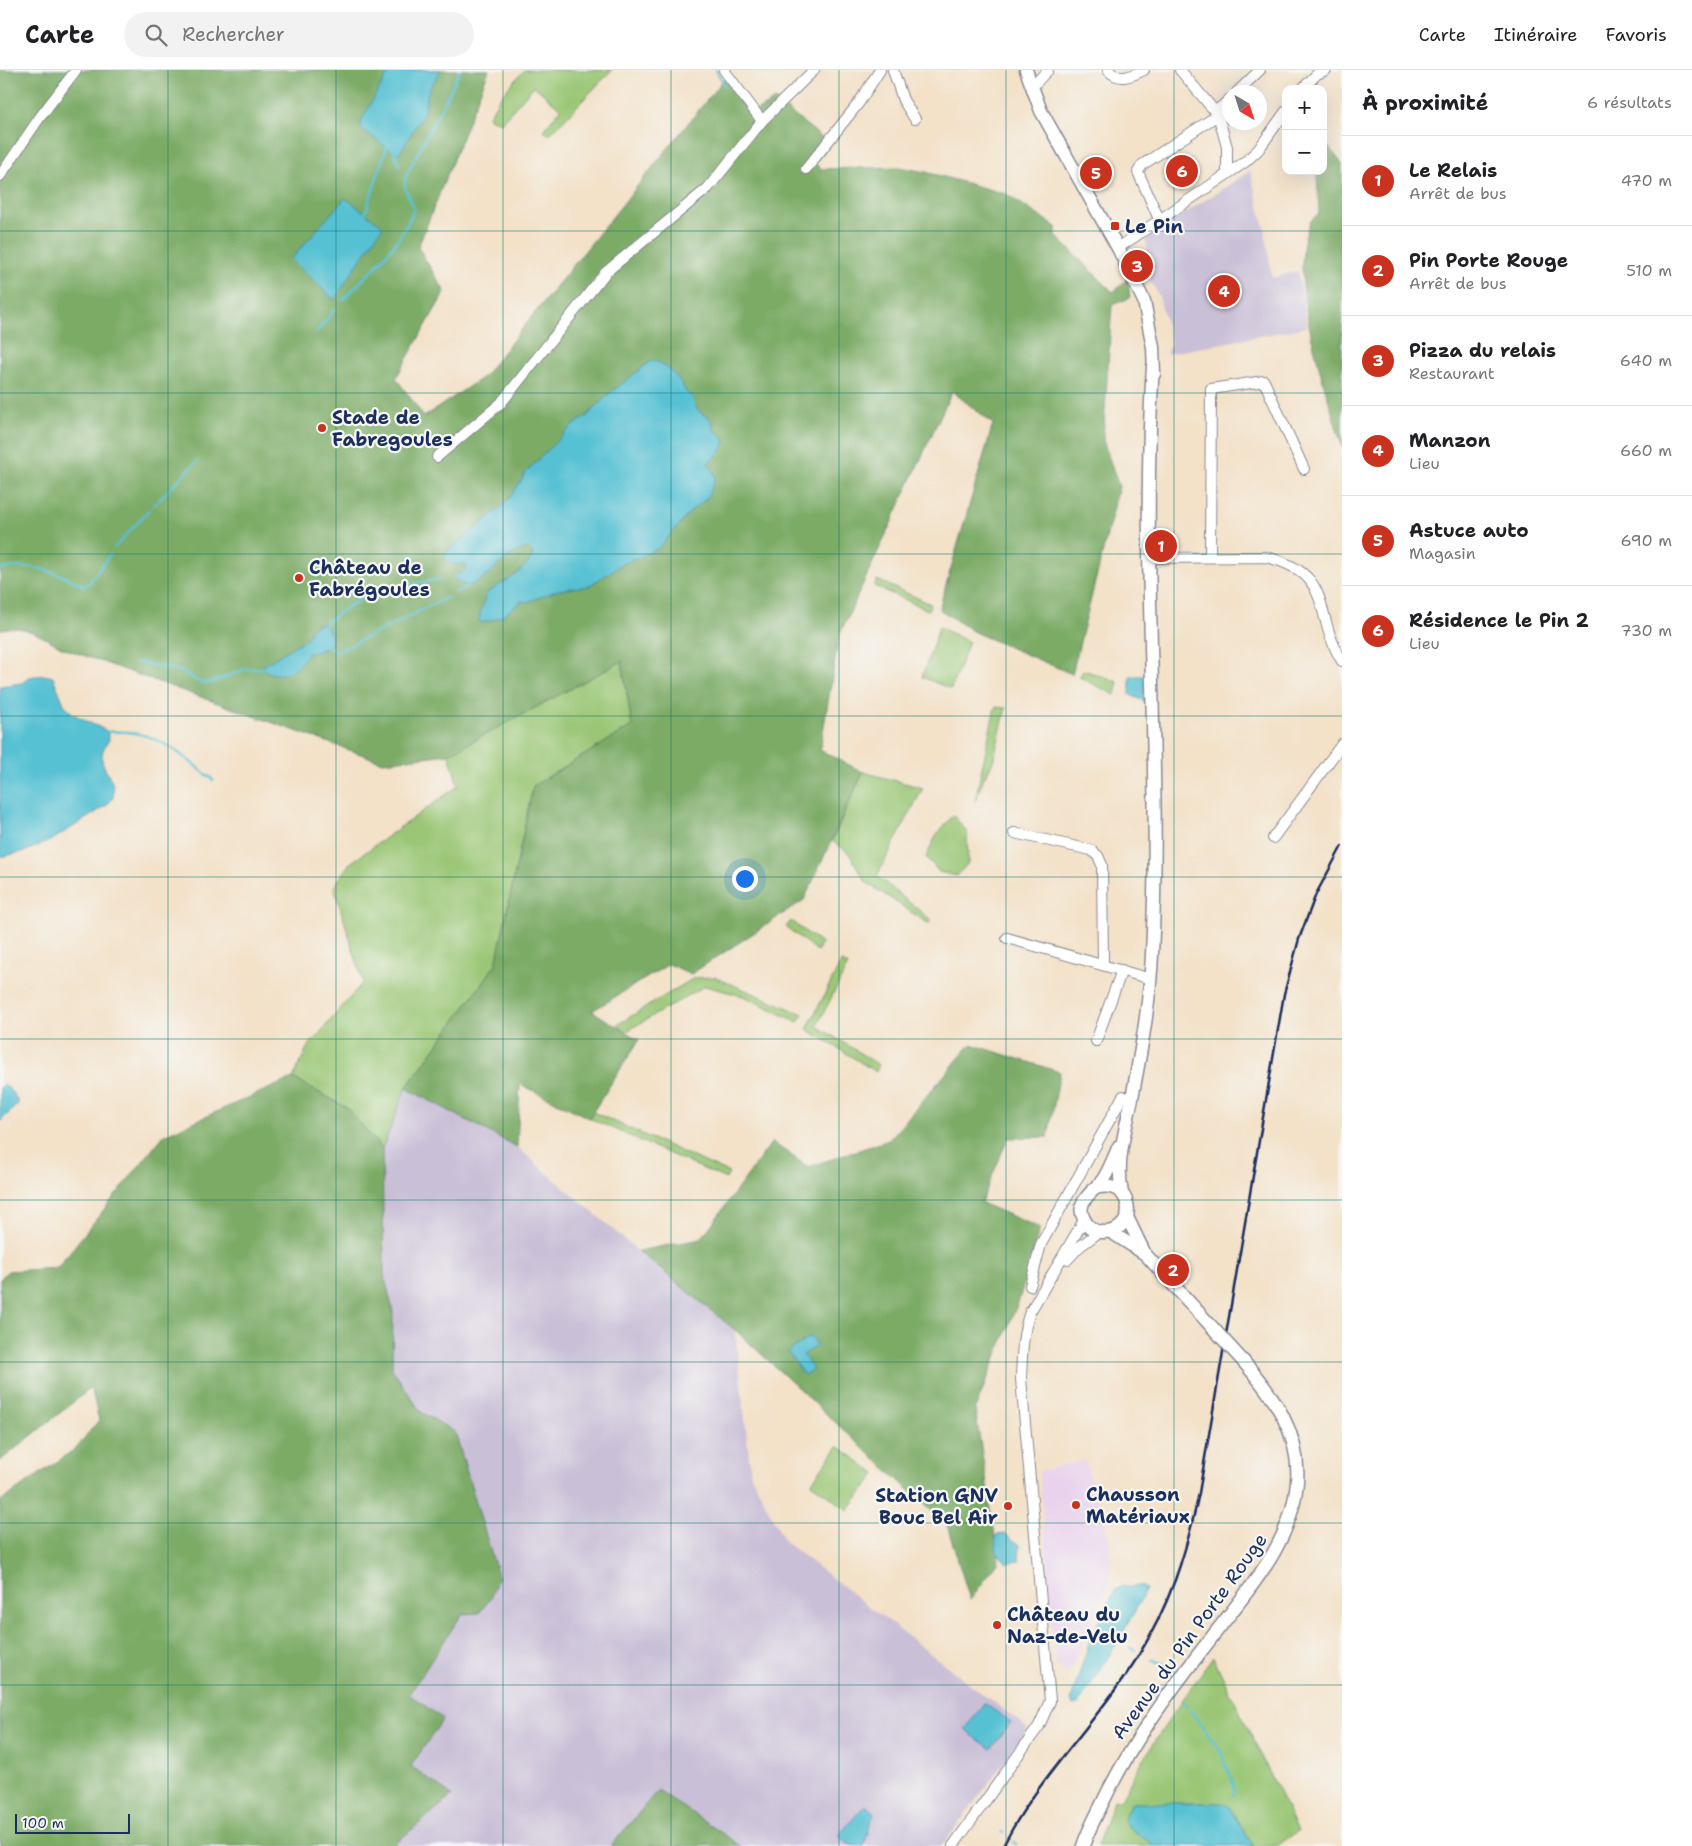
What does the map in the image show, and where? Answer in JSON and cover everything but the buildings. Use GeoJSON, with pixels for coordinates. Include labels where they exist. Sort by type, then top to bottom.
{"type":"FeatureCollection","features":[{"type":"Feature","properties":{"kind":"main road"},"geometry":{"type":"LineString","coordinates":[[1026,70],[1051,131],[1118,248],[1144,300],[1153,347],[1149,434],[1152,558],[1154,921],[1151,979],[1138,1066],[1123,1139],[1119,1175],[1122,1193],[1127,1203],[1127,1217],[1121,1226],[1105,1232],[1092,1229],[1084,1220],[1081,1211],[1088,1194],[1103,1179],[1123,1139]]}},
{"type":"Feature","properties":{"kind":"main road"},"geometry":{"type":"LineString","coordinates":[[1088,1194],[1108,1186],[1122,1193]]}},
{"type":"Feature","properties":{"kind":"main road","name":"Avenue du Pin Porte Rouge"},"geometry":{"type":"LineString","coordinates":[[1083,1846],[1114,1779],[1132,1748],[1194,1660],[1261,1573],[1287,1531],[1297,1481],[1295,1452],[1283,1413],[1266,1387],[1145,1254],[1127,1217]]}},
{"type":"Feature","properties":{"kind":"main road","name":"Avenue du Pin Porte Rouge"},"geometry":{"type":"LineString","coordinates":[[1105,1232],[1145,1254]]}},
{"type":"Feature","properties":{"kind":"street"},"geometry":{"type":"LineString","coordinates":[[0,176],[40,117],[76,70]]}},
{"type":"Feature","properties":{"kind":"street"},"geometry":{"type":"LineString","coordinates":[[724,70],[751,106],[765,118]]}},
{"type":"Feature","properties":{"kind":"street"},"geometry":{"type":"LineString","coordinates":[[437,457],[500,403],[606,272],[708,188],[765,118],[814,70]]}},
{"type":"Feature","properties":{"kind":"street"},"geometry":{"type":"LineString","coordinates":[[806,169],[858,104],[880,70]]}},
{"type":"Feature","properties":{"kind":"street"},"geometry":{"type":"LineString","coordinates":[[892,70],[903,100],[915,119]]}},
{"type":"Feature","properties":{"kind":"street"},"geometry":{"type":"LineString","coordinates":[[1032,87],[1048,70]]}},
{"type":"Feature","properties":{"kind":"street"},"geometry":{"type":"LineString","coordinates":[[1108,70],[1116,76],[1123,78],[1144,70]]}},
{"type":"Feature","properties":{"kind":"street"},"geometry":{"type":"LineString","coordinates":[[1180,70],[1217,114],[1227,147],[1228,174]]}},
{"type":"Feature","properties":{"kind":"street"},"geometry":{"type":"LineString","coordinates":[[1244,85],[1260,70]]}},
{"type":"Feature","properties":{"kind":"street"},"geometry":{"type":"LineString","coordinates":[[1306,85],[1317,74],[1326,70]]}},
{"type":"Feature","properties":{"kind":"street"},"geometry":{"type":"LineString","coordinates":[[1159,219],[1138,172],[1142,165],[1217,114],[1222,108]]}},
{"type":"Feature","properties":{"kind":"street"},"geometry":{"type":"LineString","coordinates":[[1118,248],[1245,162],[1258,150],[1282,117]]}},
{"type":"Feature","properties":{"kind":"street"},"geometry":{"type":"LineString","coordinates":[[1210,557],[1211,389],[1264,381],[1304,469]]}},
{"type":"Feature","properties":{"kind":"street"},"geometry":{"type":"LineString","coordinates":[[1152,558],[1266,557],[1284,562],[1305,574],[1316,586],[1331,642],[1342,661]]}},
{"type":"Feature","properties":{"kind":"street"},"geometry":{"type":"LineString","coordinates":[[1273,838],[1342,744]]}},
{"type":"Feature","properties":{"kind":"street"},"geometry":{"type":"LineString","coordinates":[[1014,833],[1091,850],[1098,856],[1102,864],[1103,965]]}},
{"type":"Feature","properties":{"kind":"street"},"geometry":{"type":"LineString","coordinates":[[1007,938],[1151,979]]}},
{"type":"Feature","properties":{"kind":"street"},"geometry":{"type":"LineString","coordinates":[[1096,1041],[1122,970]]}},
{"type":"Feature","properties":{"kind":"street"},"geometry":{"type":"LineString","coordinates":[[1030,1286],[1041,1244],[1122,1096]]}},
{"type":"Feature","properties":{"kind":"street"},"geometry":{"type":"LineString","coordinates":[[1069,1191],[1088,1194]]}},
{"type":"Feature","properties":{"kind":"street"},"geometry":{"type":"LineString","coordinates":[[953,1846],[1046,1713],[1050,1701],[1021,1379],[1026,1324],[1036,1301],[1084,1220]]}},
{"type":"Feature","properties":{"kind":"street"},"geometry":{"type":"LineString","coordinates":[[1050,1278],[1079,1247],[1105,1232]]}},
{"type":"Feature","properties":{"kind":"shaded area"},"geometry":{"type":"Polygon","coordinates":[[[1250,171],[1265,229],[1272,278],[1298,271],[1307,327],[1166,354],[1171,343],[1159,296],[1143,267],[1142,259],[1148,252],[1145,237],[1250,171]]]}},
{"type":"Feature","properties":{"kind":"shaded area"},"geometry":{"type":"Polygon","coordinates":[[[406,1088],[517,1147],[638,1251],[735,1330],[751,1475],[785,1542],[1027,1728],[1026,1733],[942,1846],[741,1846],[658,1791],[611,1846],[392,1846],[451,1796],[411,1766],[409,1694],[462,1614],[479,1613],[491,1598],[498,1576],[455,1432],[421,1412],[391,1369],[393,1311],[384,1274],[382,1149],[406,1088]]]}},
{"type":"Feature","properties":{"kind":"shaded area","name":"Chausson Matériaux"},"geometry":{"type":"Polygon","coordinates":[[[1085,1460],[1111,1545],[1109,1584],[1068,1674],[1056,1665],[1039,1471],[1085,1460]]]}},
{"type":"Feature","properties":{"kind":"green space"},"geometry":{"type":"Polygon","coordinates":[[[0,70],[489,70],[418,247],[445,292],[396,378],[424,417],[483,377],[724,79],[751,114],[775,100],[830,144],[815,162],[820,169],[899,167],[926,172],[1006,194],[1056,227],[1056,236],[1113,292],[1128,279],[1130,298],[1112,305],[1103,440],[1119,487],[1072,674],[974,632],[939,609],[993,424],[952,391],[839,636],[820,750],[863,772],[804,900],[691,974],[669,964],[592,1011],[639,1040],[589,1118],[520,1084],[517,1147],[406,1088],[496,964],[533,786],[632,726],[622,661],[449,754],[383,762],[63,648],[33,632],[16,628],[0,630],[0,70]]]}},
{"type":"Feature","properties":{"kind":"green space"},"geometry":{"type":"Polygon","coordinates":[[[524,70],[612,70],[549,135],[543,130],[561,109],[534,86],[501,123],[488,117],[501,96],[524,70]]]}},
{"type":"Feature","properties":{"kind":"green space"},"geometry":{"type":"Polygon","coordinates":[[[1329,147],[1342,164],[1342,447],[1311,335],[1302,274],[1303,247],[1309,225],[1319,214],[1317,175],[1327,175],[1327,148],[1329,147]]]}},
{"type":"Feature","properties":{"kind":"green space"},"geometry":{"type":"Polygon","coordinates":[[[877,580],[931,604],[928,610],[874,586],[877,580]]]}},
{"type":"Feature","properties":{"kind":"green space"},"geometry":{"type":"Polygon","coordinates":[[[939,627],[969,642],[951,689],[922,677],[939,627]]]}},
{"type":"Feature","properties":{"kind":"green space"},"geometry":{"type":"Polygon","coordinates":[[[622,661],[632,726],[533,786],[496,964],[406,1088],[382,1149],[347,1108],[293,1078],[307,1048],[363,982],[334,887],[349,864],[458,786],[449,754],[622,661]]]}},
{"type":"Feature","properties":{"kind":"green space"},"geometry":{"type":"Polygon","coordinates":[[[1084,670],[1118,682],[1115,695],[1079,677],[1084,670]]]}},
{"type":"Feature","properties":{"kind":"green space"},"geometry":{"type":"Polygon","coordinates":[[[995,707],[1006,708],[993,762],[975,801],[995,707]]]}},
{"type":"Feature","properties":{"kind":"green space"},"geometry":{"type":"Polygon","coordinates":[[[863,772],[923,788],[877,876],[931,920],[929,924],[866,882],[848,852],[832,841],[863,772]]]}},
{"type":"Feature","properties":{"kind":"green space"},"geometry":{"type":"Polygon","coordinates":[[[953,815],[967,832],[968,863],[957,876],[939,872],[926,857],[936,836],[953,815]]]}},
{"type":"Feature","properties":{"kind":"green space"},"geometry":{"type":"Polygon","coordinates":[[[791,921],[822,944],[817,951],[786,927],[791,921]]]}},
{"type":"Feature","properties":{"kind":"green space"},"geometry":{"type":"Polygon","coordinates":[[[841,962],[848,965],[817,1026],[879,1065],[876,1072],[807,1029],[841,962]]]}},
{"type":"Feature","properties":{"kind":"green space"},"geometry":{"type":"Polygon","coordinates":[[[714,977],[803,1014],[798,1022],[743,996],[705,986],[625,1032],[615,1026],[694,978],[714,977]]]}},
{"type":"Feature","properties":{"kind":"green space"},"geometry":{"type":"Polygon","coordinates":[[[971,1044],[1060,1072],[1048,1137],[1008,1138],[981,1203],[1040,1228],[1019,1300],[975,1409],[999,1561],[970,1600],[947,1525],[735,1330],[638,1251],[701,1239],[772,1142],[808,1167],[889,1140],[971,1044]]]}},
{"type":"Feature","properties":{"kind":"green space"},"geometry":{"type":"Polygon","coordinates":[[[293,1078],[347,1108],[382,1149],[384,1274],[393,1311],[392,1369],[421,1412],[455,1432],[498,1576],[491,1598],[479,1613],[462,1614],[409,1694],[443,1719],[411,1766],[452,1796],[392,1846],[0,1846],[0,1502],[75,1449],[99,1420],[91,1388],[0,1461],[0,1279],[8,1271],[57,1268],[164,1135],[293,1078]]]}},
{"type":"Feature","properties":{"kind":"green space"},"geometry":{"type":"Polygon","coordinates":[[[593,1112],[729,1173],[726,1179],[589,1118],[593,1112]]]}},
{"type":"Feature","properties":{"kind":"green space"},"geometry":{"type":"Polygon","coordinates":[[[838,1446],[876,1474],[848,1510],[811,1483],[838,1446]]]}},
{"type":"Feature","properties":{"kind":"green space"},"geometry":{"type":"Polygon","coordinates":[[[1213,1657],[1298,1831],[1277,1846],[1253,1846],[1229,1807],[1132,1803],[1125,1817],[1127,1826],[1155,1846],[1097,1846],[1114,1800],[1120,1801],[1164,1728],[1213,1657]]]}},
{"type":"Feature","properties":{"kind":"green space"},"geometry":{"type":"Polygon","coordinates":[[[658,1790],[741,1846],[611,1846],[658,1790]]]}},
{"type":"Feature","properties":{"kind":"water"},"geometry":{"type":"Polygon","coordinates":[[[390,70],[441,70],[429,89],[423,114],[399,154],[391,151],[361,128],[361,121],[390,70]]]}},
{"type":"Feature","properties":{"kind":"water"},"geometry":{"type":"Polygon","coordinates":[[[345,198],[383,226],[334,300],[291,259],[345,198]]]}},
{"type":"Feature","properties":{"kind":"water"},"geometry":{"type":"Polygon","coordinates":[[[652,360],[667,368],[679,380],[687,393],[694,399],[697,409],[711,419],[714,430],[722,436],[725,442],[720,452],[708,463],[716,477],[707,498],[691,511],[658,549],[622,564],[589,586],[559,590],[527,602],[522,601],[501,617],[481,623],[479,619],[486,594],[519,572],[530,560],[533,553],[528,548],[512,554],[484,577],[468,586],[456,582],[457,576],[467,568],[466,564],[449,563],[444,558],[447,552],[509,499],[527,471],[572,426],[587,416],[611,392],[652,360]]]}},
{"type":"Feature","properties":{"kind":"water"},"geometry":{"type":"Polygon","coordinates":[[[318,624],[324,624],[331,633],[332,642],[328,647],[316,652],[307,653],[299,665],[288,672],[276,674],[263,669],[264,665],[307,638],[311,629],[318,624]]]}},
{"type":"Feature","properties":{"kind":"water"},"geometry":{"type":"Polygon","coordinates":[[[44,675],[53,677],[64,704],[73,714],[107,731],[109,740],[102,757],[112,781],[113,798],[106,806],[52,840],[26,851],[0,857],[0,686],[22,683],[29,677],[44,675]]]}},
{"type":"Feature","properties":{"kind":"water"},"geometry":{"type":"Polygon","coordinates":[[[1130,676],[1145,676],[1144,701],[1130,695],[1130,676]]]}},
{"type":"Feature","properties":{"kind":"water"},"geometry":{"type":"Polygon","coordinates":[[[5,1084],[17,1099],[18,1104],[0,1122],[0,1088],[5,1084]]]}},
{"type":"Feature","properties":{"kind":"water"},"geometry":{"type":"Polygon","coordinates":[[[811,1336],[817,1345],[803,1355],[813,1369],[804,1375],[788,1352],[811,1336]]]}},
{"type":"Feature","properties":{"kind":"water"},"geometry":{"type":"Polygon","coordinates":[[[1005,1534],[1020,1545],[1019,1561],[1007,1563],[997,1553],[995,1538],[997,1535],[1005,1534]]]}},
{"type":"Feature","properties":{"kind":"water"},"geometry":{"type":"Polygon","coordinates":[[[1123,1586],[1141,1586],[1146,1589],[1131,1619],[1105,1662],[1078,1704],[1073,1705],[1071,1700],[1091,1637],[1115,1590],[1123,1586]]]}},
{"type":"Feature","properties":{"kind":"water"},"geometry":{"type":"Polygon","coordinates":[[[984,1703],[1011,1722],[991,1749],[965,1730],[984,1703]]]}},
{"type":"Feature","properties":{"kind":"water"},"geometry":{"type":"Polygon","coordinates":[[[1132,1803],[1223,1803],[1229,1807],[1253,1846],[1155,1846],[1127,1826],[1124,1821],[1132,1803]]]}},
{"type":"Feature","properties":{"kind":"water"},"geometry":{"type":"Polygon","coordinates":[[[865,1805],[873,1811],[874,1815],[864,1846],[846,1843],[839,1835],[865,1805]]]}},
{"type":"Feature","properties":{"kind":"waterway"},"geometry":{"type":"LineString","coordinates":[[343,300],[384,258],[409,221],[414,208],[405,188],[405,179],[460,70]]}},
{"type":"Feature","properties":{"kind":"waterway"},"geometry":{"type":"LineString","coordinates":[[716,70],[725,86]]}},
{"type":"Feature","properties":{"kind":"waterway"},"geometry":{"type":"LineString","coordinates":[[365,214],[387,146]]}},
{"type":"Feature","properties":{"kind":"waterway"},"geometry":{"type":"LineString","coordinates":[[394,150],[399,165]]}},
{"type":"Feature","properties":{"kind":"waterway"},"geometry":{"type":"LineString","coordinates":[[316,333],[335,309]]}},
{"type":"Feature","properties":{"kind":"waterway"},"geometry":{"type":"LineString","coordinates":[[153,506],[197,461]]}},
{"type":"Feature","properties":{"kind":"waterway"},"geometry":{"type":"LineString","coordinates":[[115,547],[149,510]]}},
{"type":"Feature","properties":{"kind":"waterway"},"geometry":{"type":"LineString","coordinates":[[0,569],[12,567],[33,568],[52,572],[83,585],[88,584],[110,555]]}},
{"type":"Feature","properties":{"kind":"waterway"},"geometry":{"type":"LineString","coordinates":[[323,627],[329,620],[361,599],[400,586],[441,579]]}},
{"type":"Feature","properties":{"kind":"waterway"},"geometry":{"type":"LineString","coordinates":[[455,593],[468,586]]}},
{"type":"Feature","properties":{"kind":"waterway"},"geometry":{"type":"LineString","coordinates":[[327,646],[337,652],[448,597]]}},
{"type":"Feature","properties":{"kind":"waterway"},"geometry":{"type":"LineString","coordinates":[[137,662],[181,671],[201,683],[210,683],[245,669],[265,668]]}},
{"type":"Feature","properties":{"kind":"waterway"},"geometry":{"type":"LineString","coordinates":[[105,732],[122,731],[151,737],[164,743],[213,780]]}},
{"type":"Feature","properties":{"kind":"waterway"},"geometry":{"type":"LineString","coordinates":[[1130,1648],[1135,1651]]}},
{"type":"Feature","properties":{"kind":"waterway"},"geometry":{"type":"LineString","coordinates":[[1152,1660],[1168,1665]]}},
{"type":"Feature","properties":{"kind":"waterway"},"geometry":{"type":"LineString","coordinates":[[1184,1702],[1187,1706]]}},
{"type":"Feature","properties":{"kind":"waterway"},"geometry":{"type":"LineString","coordinates":[[1191,1711],[1221,1752],[1235,1789],[1233,1796]]}},
{"type":"Feature","properties":{"kind":"railway"},"geometry":{"type":"LineString","coordinates":[[1003,1846],[1034,1796],[1104,1706],[1137,1658],[1159,1618],[1176,1578],[1199,1493],[1284,994],[1299,939],[1316,894],[1342,846]]}},
{"type":"Feature","properties":{"kind":"place","name":"Résidence le Pin 2"},"geometry":{"type":"Point","coordinates":[1182,171]}},
{"type":"Feature","properties":{"kind":"place","name":"Astuce auto"},"geometry":{"type":"Point","coordinates":[1096,173]}},
{"type":"Feature","properties":{"kind":"place","name":"Le Pin"},"geometry":{"type":"Point","coordinates":[1115,226]}},
{"type":"Feature","properties":{"kind":"place","name":"Pizza du relais"},"geometry":{"type":"Point","coordinates":[1137,266]}},
{"type":"Feature","properties":{"kind":"place","name":"Manzon"},"geometry":{"type":"Point","coordinates":[1224,291]}},
{"type":"Feature","properties":{"kind":"place","name":"Stade de Fabregoules"},"geometry":{"type":"Point","coordinates":[322,428]}},
{"type":"Feature","properties":{"kind":"place","name":"Le Relais"},"geometry":{"type":"Point","coordinates":[1161,546]}},
{"type":"Feature","properties":{"kind":"place","name":"Château de Fabrégoules"},"geometry":{"type":"Point","coordinates":[299,578]}},
{"type":"Feature","properties":{"kind":"place","name":"Pin Porte Rouge"},"geometry":{"type":"Point","coordinates":[1173,1270]}},
{"type":"Feature","properties":{"kind":"place","name":"Chausson Matériaux"},"geometry":{"type":"Point","coordinates":[1076,1505]}},
{"type":"Feature","properties":{"kind":"place","name":"Station GNV Bouc Bel Air"},"geometry":{"type":"Point","coordinates":[1008,1506]}},
{"type":"Feature","properties":{"kind":"place","name":"Château du Naz-de-Velu"},"geometry":{"type":"Point","coordinates":[997,1625]}}]}
